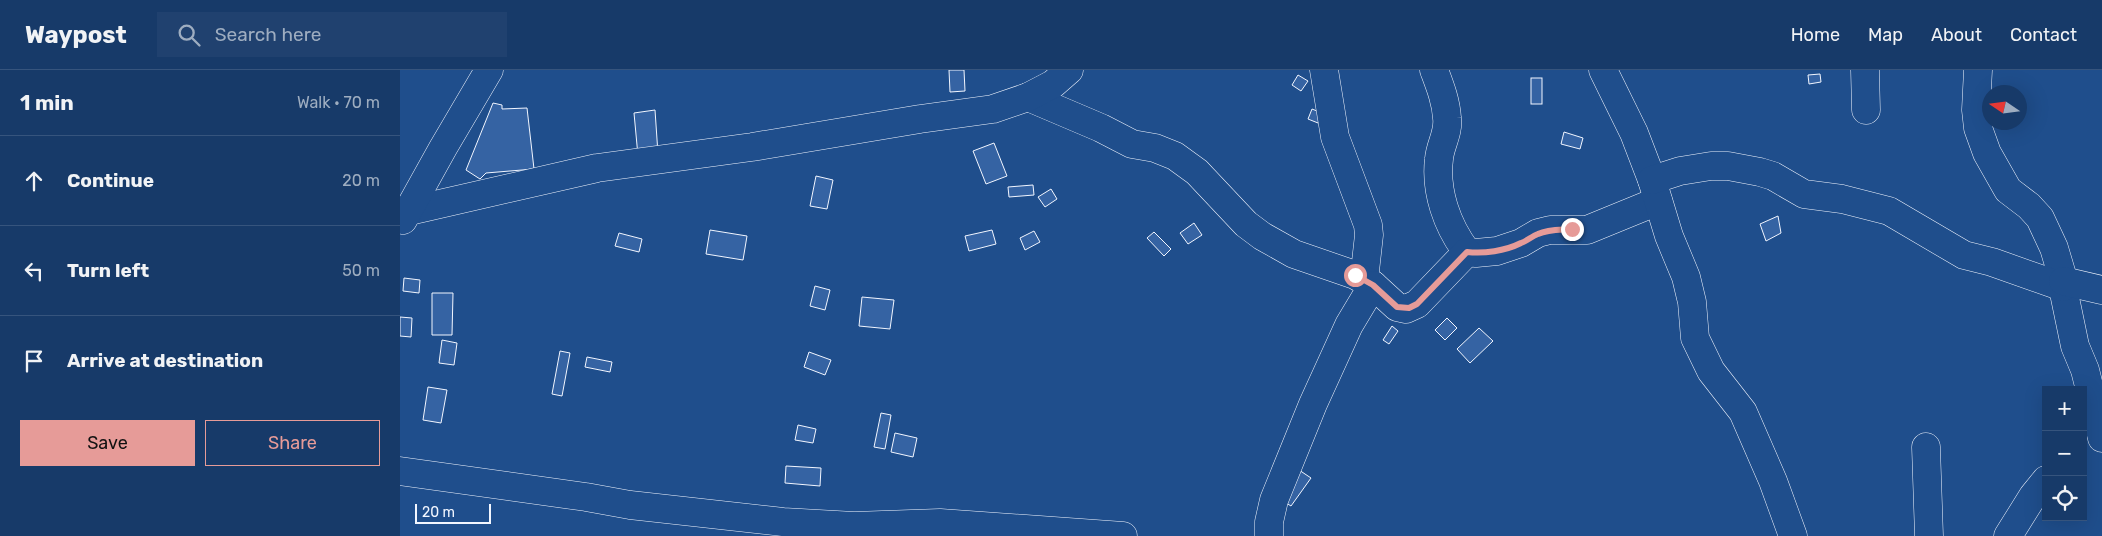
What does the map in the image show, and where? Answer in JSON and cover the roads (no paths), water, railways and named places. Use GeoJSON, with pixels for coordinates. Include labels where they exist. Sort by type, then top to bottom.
{"type":"FeatureCollection","features":[{"type":"Feature","properties":{"kind":"street"},"geometry":{"type":"LineString","coordinates":[[405,218],[597,168],[752,147],[993,109],[1028,97],[1053,84],[1069,70]]}},
{"type":"Feature","properties":{"kind":"street"},"geometry":{"type":"LineString","coordinates":[[1269,536],[1270,517],[1274,500],[1313,404],[1368,283],[1368,225],[1335,137],[1324,70]]}},
{"type":"Feature","properties":{"kind":"street"},"geometry":{"type":"LineString","coordinates":[[1434,70],[1444,94],[1448,119],[1446,134],[1439,157],[1440,196],[1450,225],[1467,252]]}},
{"type":"Feature","properties":{"kind":"street"},"geometry":{"type":"LineString","coordinates":[[1603,70],[1623,107],[1655,190],[1669,236],[1686,277],[1690,291],[1695,338],[1711,371],[1743,412],[1793,536]]}},
{"type":"Feature","properties":{"kind":"street"},"geometry":{"type":"LineString","coordinates":[[1864,70],[1866,110]]}},
{"type":"Feature","properties":{"kind":"street"},"geometry":{"type":"LineString","coordinates":[[1978,70],[1976,110],[1978,128],[1987,153],[2008,190],[2029,206],[2040,218],[2054,248],[2071,328],[2085,370],[2096,424]]}},
{"type":"Feature","properties":{"kind":"street"},"geometry":{"type":"LineString","coordinates":[[405,218],[479,76]]}},
{"type":"Feature","properties":{"kind":"street"},"geometry":{"type":"LineString","coordinates":[[1028,97],[1093,124],[1132,144],[1155,148],[1175,156],[1197,172],[1246,224],[1262,236],[1294,254],[1329,264],[1368,283],[1397,307],[1409,308],[1417,304],[1467,252]]}},
{"type":"Feature","properties":{"kind":"street"},"geometry":{"type":"LineString","coordinates":[[1467,252],[1497,251],[1521,243],[1538,233],[1550,230],[1587,230],[1655,190],[1680,171],[1711,166],[1728,166],[1773,176],[1804,194],[1842,199],[1889,211],[1964,255],[2063,284],[2102,290]]}},
{"type":"Feature","properties":{"kind":"street"},"geometry":{"type":"LineString","coordinates":[[1926,446],[1930,536]]}},
{"type":"Feature","properties":{"kind":"street"},"geometry":{"type":"LineString","coordinates":[[400,471],[586,497],[728,526],[783,522],[854,526],[912,522],[977,524],[1123,536]]}},
{"type":"Feature","properties":{"kind":"street"},"geometry":{"type":"LineString","coordinates":[[2008,536],[2042,485]]}}]}
